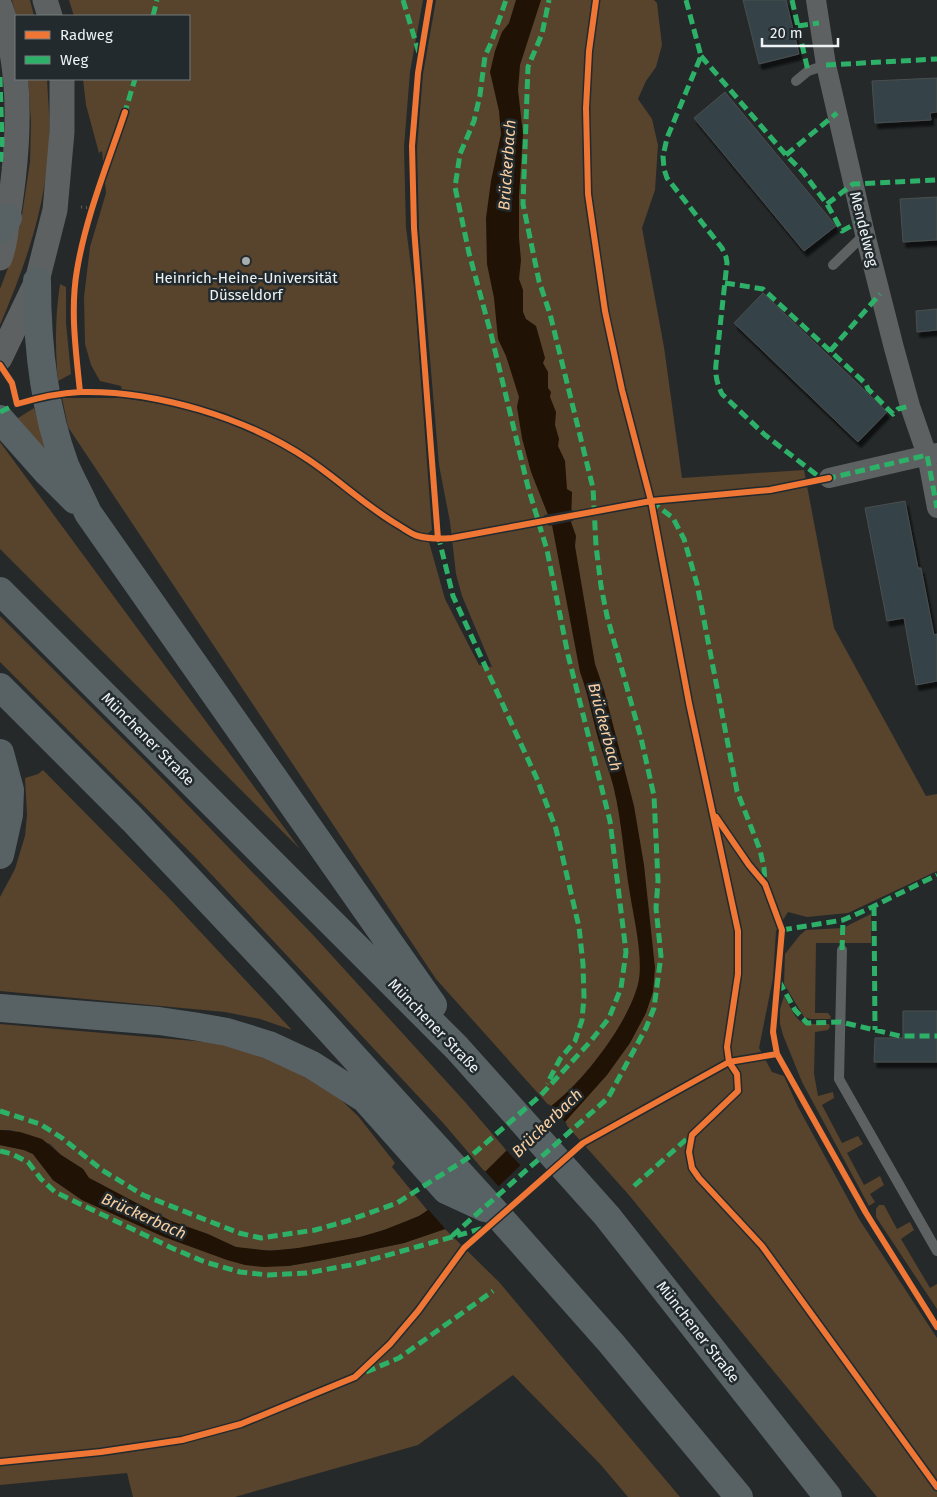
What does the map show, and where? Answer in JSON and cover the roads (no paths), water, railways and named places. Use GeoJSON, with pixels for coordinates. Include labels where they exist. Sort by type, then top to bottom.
{"type":"FeatureCollection","features":[{"type":"Feature","properties":{"kind":"highway"},"geometry":{"type":"LineString","coordinates":[[37,281],[37,323],[49,411],[65,465],[88,513],[443,1019],[457,1048]]}},
{"type":"Feature","properties":{"kind":"highway"},"geometry":{"type":"LineString","coordinates":[[0,419],[46,471],[88,513]]}},
{"type":"Feature","properties":{"kind":"highway","name":"Münchener Straße"},"geometry":{"type":"LineString","coordinates":[[0,590],[457,1048],[489,1083],[607,1216],[828,1497]]}},
{"type":"Feature","properties":{"kind":"highway"},"geometry":{"type":"LineString","coordinates":[[0,687],[132,819],[283,979],[419,1145]]}},
{"type":"Feature","properties":{"kind":"highway"},"geometry":{"type":"LineString","coordinates":[[0,753],[10,790],[9,816],[0,855]]}},
{"type":"Feature","properties":{"kind":"highway"},"geometry":{"type":"LineString","coordinates":[[0,1008],[184,1024],[227,1032],[268,1045],[312,1065],[365,1099],[496,1212],[610,1343],[739,1497]]}},
{"type":"Feature","properties":{"kind":"street"},"geometry":{"type":"LineString","coordinates":[[45,0],[50,15]]}},
{"type":"Feature","properties":{"kind":"street","name":"Mendelweg"},"geometry":{"type":"LineString","coordinates":[[816,0],[826,65],[865,234],[894,348],[910,406],[932,454],[937,508]]}},
{"type":"Feature","properties":{"kind":"street"},"geometry":{"type":"LineString","coordinates":[[0,6],[9,37],[13,61],[18,137],[15,171],[4,223],[4,246],[0,258]]}},
{"type":"Feature","properties":{"kind":"street"},"geometry":{"type":"LineString","coordinates":[[0,358],[37,281],[55,210],[62,132],[62,80]]}},
{"type":"Feature","properties":{"kind":"street"},"geometry":{"type":"LineString","coordinates":[[829,478],[932,454]]}},
{"type":"Feature","properties":{"kind":"lane"},"geometry":{"type":"LineString","coordinates":[[796,82],[808,71],[826,65]]}},
{"type":"Feature","properties":{"kind":"lane"},"geometry":{"type":"LineString","coordinates":[[833,264],[865,234]]}},
{"type":"Feature","properties":{"kind":"lane"},"geometry":{"type":"LineString","coordinates":[[842,950],[839,1079],[937,1251]]}},
{"type":"Feature","properties":{"kind":"water","name":"Brückerbach"},"geometry":{"type":"Polygon","coordinates":[[[516,0],[541,0],[520,65],[518,90],[523,134],[519,196],[521,260],[519,279],[523,290],[523,312],[526,319],[536,326],[545,358],[543,363],[548,372],[548,388],[551,392],[550,397],[556,412],[555,425],[559,439],[558,446],[565,461],[567,489],[572,492],[571,522],[576,536],[575,546],[595,664],[604,690],[634,806],[644,865],[655,968],[653,992],[646,1013],[630,1043],[607,1075],[565,1122],[499,1186],[445,1229],[404,1243],[323,1260],[288,1266],[264,1267],[245,1265],[164,1237],[82,1200],[53,1180],[33,1154],[0,1145],[0,1130],[20,1132],[42,1139],[61,1155],[83,1169],[89,1178],[171,1221],[208,1234],[236,1247],[270,1251],[360,1237],[419,1216],[485,1172],[551,1106],[564,1096],[590,1067],[615,1034],[625,1017],[638,984],[640,963],[638,939],[617,802],[580,672],[552,525],[531,472],[522,438],[517,407],[519,397],[506,356],[498,339],[494,298],[487,264],[486,218],[491,181],[501,134],[499,111],[490,72],[495,51],[502,32],[509,23],[516,0]]]}},
{"type":"Feature","properties":{"kind":"place","name":"Heinrich-Heine-Universität Düsseldorf"},"geometry":{"type":"Point","coordinates":[246,261]}}]}
